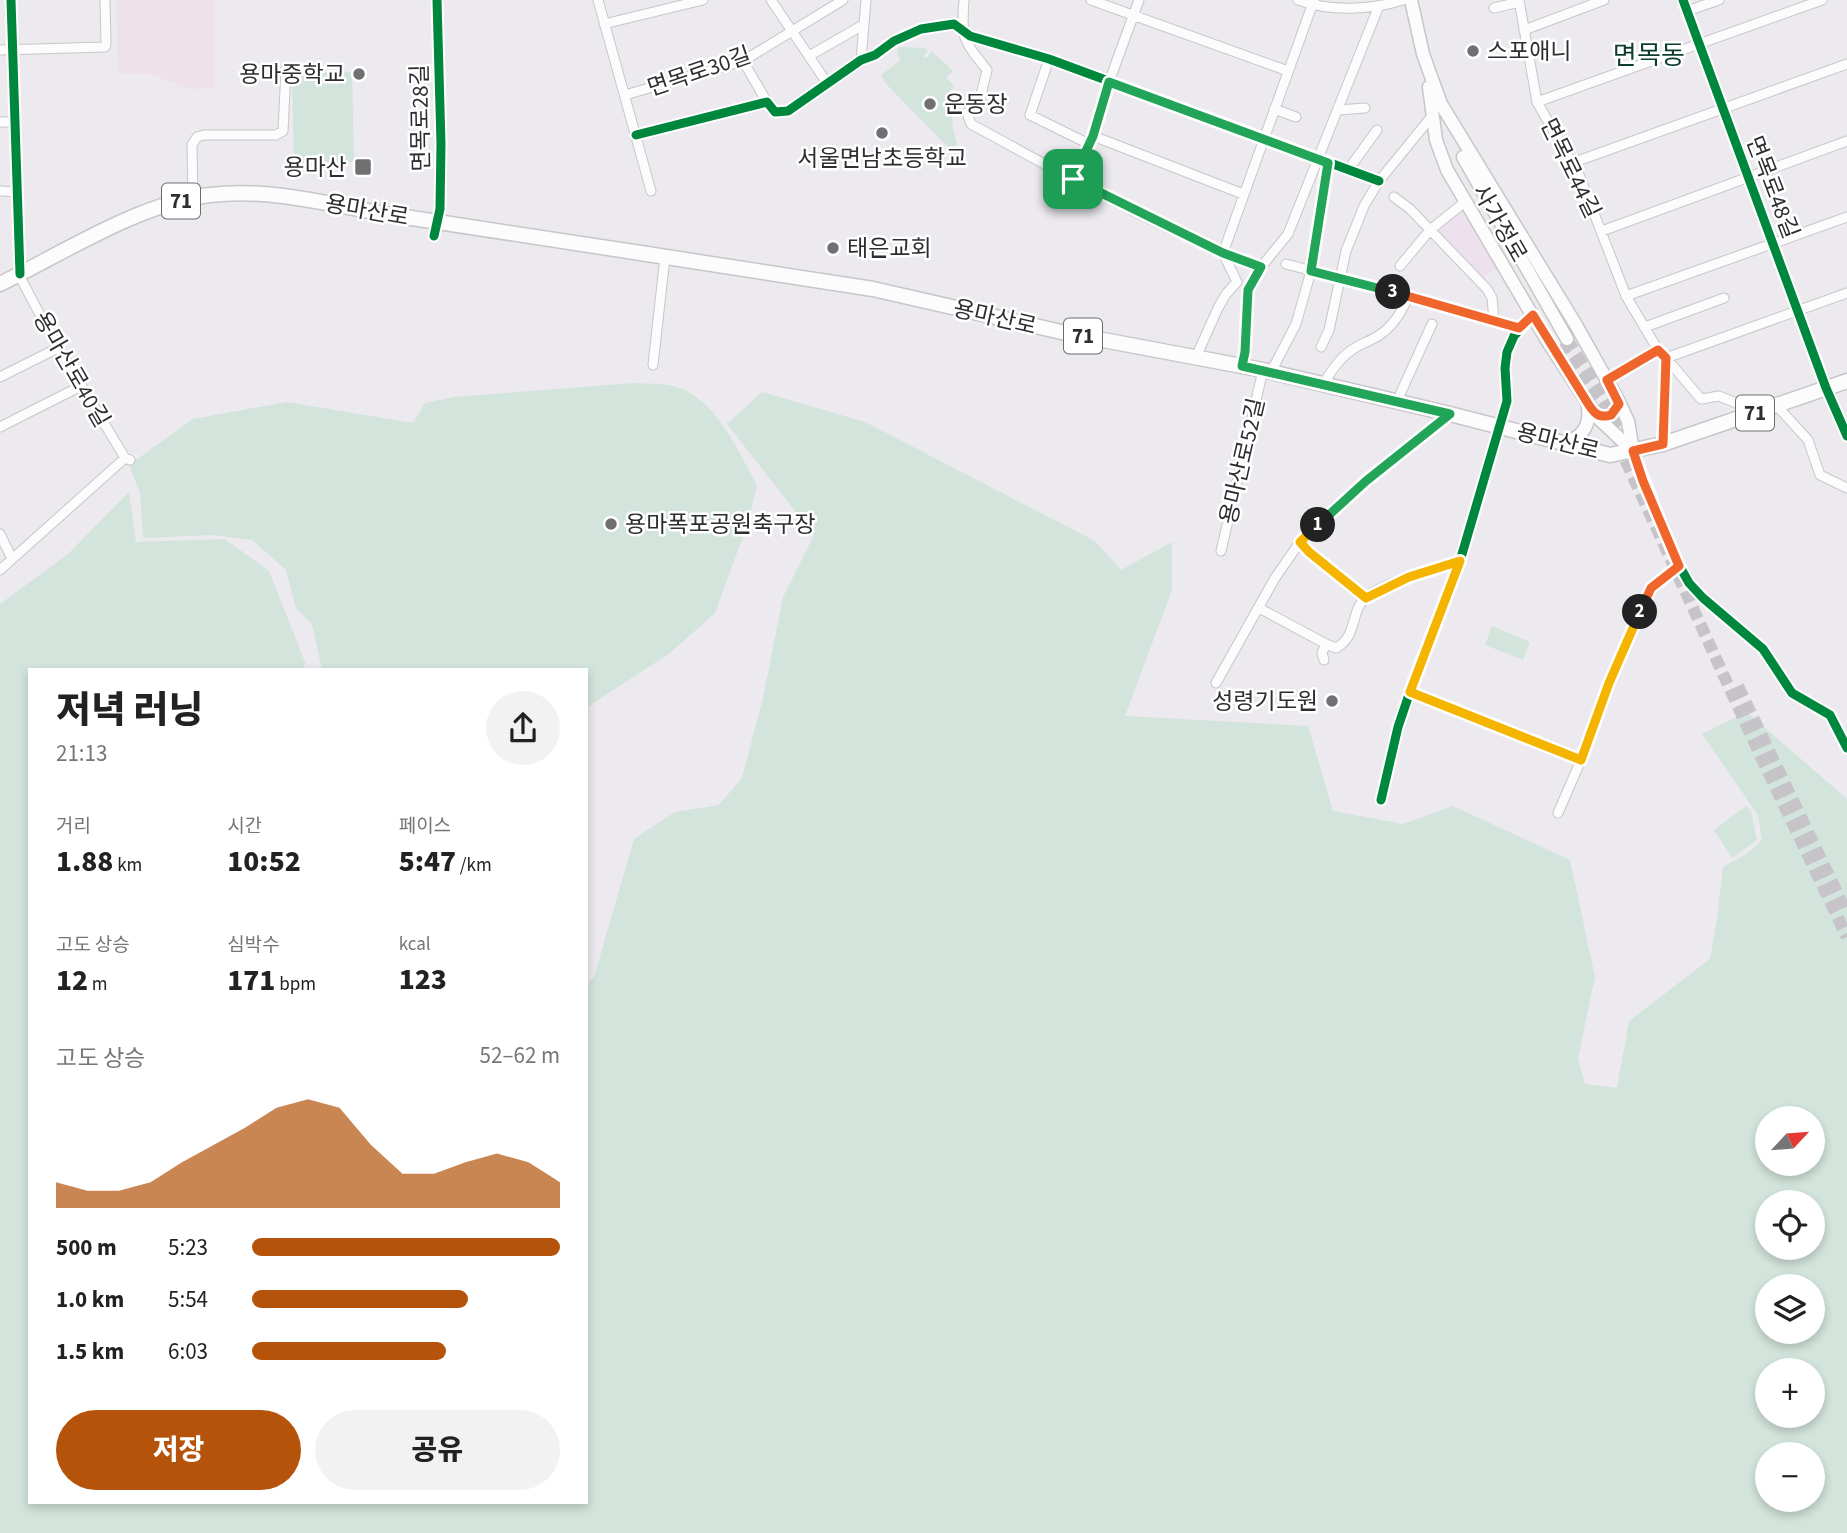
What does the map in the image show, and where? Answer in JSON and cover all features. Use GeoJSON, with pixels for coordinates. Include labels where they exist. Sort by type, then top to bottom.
{"type":"FeatureCollection","features":[{"type":"Feature","properties":{"kind":"main road"},"geometry":{"type":"LineString","coordinates":[[1411,0],[1426,63],[1436,140],[1441,156],[1533,315],[1591,408],[1633,451]]}},
{"type":"Feature","properties":{"kind":"main road"},"geometry":{"type":"LineString","coordinates":[[1426,63],[1441,104],[1548,278],[1618,400],[1628,421],[1633,451]]}},
{"type":"Feature","properties":{"kind":"main road","name":"사가정로"},"geometry":{"type":"LineString","coordinates":[[1434,120],[1451,161],[1471,198],[1563,342],[1458,148],[1441,104]]}},
{"type":"Feature","properties":{"kind":"main road","name":"용마산로"},"geometry":{"type":"LineString","coordinates":[[0,284],[123,222],[166,205],[192,198],[234,194],[279,196],[873,289],[1066,333],[1324,383],[1610,455],[1663,444],[1847,381]]}},
{"type":"Feature","properties":{"kind":"main road"},"geometry":{"type":"LineString","coordinates":[[1591,408],[1601,416],[1611,415],[1617,409],[1618,400]]}},
{"type":"Feature","properties":{"kind":"main road"},"geometry":{"type":"LineString","coordinates":[[1561,442],[1574,440],[1583,432],[1591,408]]}},
{"type":"Feature","properties":{"kind":"street"},"geometry":{"type":"LineString","coordinates":[[11,0],[20,274]]}},
{"type":"Feature","properties":{"kind":"street"},"geometry":{"type":"LineString","coordinates":[[0,50],[106,46],[105,0]]}},
{"type":"Feature","properties":{"kind":"street","name":"면목로28길"},"geometry":{"type":"LineString","coordinates":[[434,236],[440,209],[441,144],[437,0]]}},
{"type":"Feature","properties":{"kind":"street","name":"면목로30길"},"geometry":{"type":"LineString","coordinates":[[598,0],[651,191]]}},
{"type":"Feature","properties":{"kind":"street"},"geometry":{"type":"LineString","coordinates":[[604,24],[703,0]]}},
{"type":"Feature","properties":{"kind":"street"},"geometry":{"type":"LineString","coordinates":[[771,0],[827,83]]}},
{"type":"Feature","properties":{"kind":"street","name":"면목로30길"},"geometry":{"type":"LineString","coordinates":[[625,95],[743,61],[843,0]]}},
{"type":"Feature","properties":{"kind":"street"},"geometry":{"type":"LineString","coordinates":[[861,60],[866,0]]}},
{"type":"Feature","properties":{"kind":"street"},"geometry":{"type":"LineString","coordinates":[[964,0],[962,28],[966,44],[987,70],[979,99],[967,113],[971,124],[1073,179],[1223,253],[1261,267]]}},
{"type":"Feature","properties":{"kind":"street"},"geometry":{"type":"LineString","coordinates":[[1091,0],[1288,71]]}},
{"type":"Feature","properties":{"kind":"street"},"geometry":{"type":"LineString","coordinates":[[1073,179],[1091,140],[1139,0]]}},
{"type":"Feature","properties":{"kind":"street"},"geometry":{"type":"LineString","coordinates":[[1298,0],[1378,8],[1403,0]]}},
{"type":"Feature","properties":{"kind":"street"},"geometry":{"type":"LineString","coordinates":[[1524,30],[1577,5],[1604,0]]}},
{"type":"Feature","properties":{"kind":"street","name":"면목로48길"},"geometry":{"type":"LineString","coordinates":[[1683,0],[1826,388],[1847,436]]}},
{"type":"Feature","properties":{"kind":"street"},"geometry":{"type":"LineString","coordinates":[[1687,11],[1719,0]]}},
{"type":"Feature","properties":{"kind":"street","name":"면목로44길"},"geometry":{"type":"LineString","coordinates":[[1494,8],[1519,1],[1537,102],[1572,163],[1626,296],[1658,350],[1666,358]]}},
{"type":"Feature","properties":{"kind":"street"},"geometry":{"type":"LineString","coordinates":[[1537,102],[1815,1]]}},
{"type":"Feature","properties":{"kind":"street"},"geometry":{"type":"LineString","coordinates":[[1196,357],[1222,301],[1237,282],[1223,253],[1314,3]]}},
{"type":"Feature","properties":{"kind":"street"},"geometry":{"type":"LineString","coordinates":[[1242,366],[1248,290],[1261,267],[1288,234],[1378,8]]}},
{"type":"Feature","properties":{"kind":"street"},"geometry":{"type":"LineString","coordinates":[[743,61],[775,112],[788,111],[861,60],[875,55],[894,41],[928,27],[951,23],[972,37],[1049,59],[1379,181]]}},
{"type":"Feature","properties":{"kind":"street"},"geometry":{"type":"LineString","coordinates":[[809,56],[863,25]]}},
{"type":"Feature","properties":{"kind":"street"},"geometry":{"type":"LineString","coordinates":[[1049,59],[1030,115],[1091,140],[1244,194]]}},
{"type":"Feature","properties":{"kind":"street"},"geometry":{"type":"LineString","coordinates":[[1572,163],[1847,64]]}},
{"type":"Feature","properties":{"kind":"street"},"geometry":{"type":"LineString","coordinates":[[192,198],[192,145],[197,137],[276,135],[283,131],[286,68]]}},
{"type":"Feature","properties":{"kind":"street"},"geometry":{"type":"LineString","coordinates":[[636,135],[767,102]]}},
{"type":"Feature","properties":{"kind":"street"},"geometry":{"type":"LineString","coordinates":[[1338,110],[1365,108]]}},
{"type":"Feature","properties":{"kind":"street"},"geometry":{"type":"LineString","coordinates":[[1274,109],[1296,117]]}},
{"type":"Feature","properties":{"kind":"street"},"geometry":{"type":"LineString","coordinates":[[1321,347],[1329,330],[1342,280],[1346,251],[1364,206],[1379,181],[1434,120]]}},
{"type":"Feature","properties":{"kind":"street"},"geometry":{"type":"LineString","coordinates":[[0,122],[15,122]]}},
{"type":"Feature","properties":{"kind":"street"},"geometry":{"type":"LineString","coordinates":[[1348,170],[1377,130]]}},
{"type":"Feature","properties":{"kind":"street"},"geometry":{"type":"LineString","coordinates":[[1602,232],[1847,141]]}},
{"type":"Feature","properties":{"kind":"street","name":"용마산로52길"},"geometry":{"type":"LineString","coordinates":[[1221,551],[1267,371],[1296,324],[1311,271],[1328,163]]}},
{"type":"Feature","properties":{"kind":"street"},"geometry":{"type":"LineString","coordinates":[[0,191],[18,192]]}},
{"type":"Feature","properties":{"kind":"street"},"geometry":{"type":"LineString","coordinates":[[1394,197],[1410,209],[1490,293],[1494,320]]}},
{"type":"Feature","properties":{"kind":"street"},"geometry":{"type":"LineString","coordinates":[[1400,266],[1430,230],[1466,201]]}},
{"type":"Feature","properties":{"kind":"street"},"geometry":{"type":"LineString","coordinates":[[1626,296],[1847,217]]}},
{"type":"Feature","properties":{"kind":"street"},"geometry":{"type":"LineString","coordinates":[[653,365],[665,257]]}},
{"type":"Feature","properties":{"kind":"street"},"geometry":{"type":"LineString","coordinates":[[1286,264],[1519,328]]}},
{"type":"Feature","properties":{"kind":"street","name":"용마산로40길"},"geometry":{"type":"LineString","coordinates":[[12,559],[128,459],[58,348],[20,274]]}},
{"type":"Feature","properties":{"kind":"street"},"geometry":{"type":"LineString","coordinates":[[1666,358],[1847,292]]}},
{"type":"Feature","properties":{"kind":"street"},"geometry":{"type":"LineString","coordinates":[[1324,383],[1343,357],[1391,326],[1409,296]]}},
{"type":"Feature","properties":{"kind":"street"},"geometry":{"type":"LineString","coordinates":[[1645,327],[1724,298]]}},
{"type":"Feature","properties":{"kind":"street"},"geometry":{"type":"LineString","coordinates":[[1381,800],[1394,741],[1460,561],[1507,401],[1507,352],[1519,328],[1533,315]]}},
{"type":"Feature","properties":{"kind":"street"},"geometry":{"type":"LineString","coordinates":[[1397,401],[1432,324]]}},
{"type":"Feature","properties":{"kind":"street"},"geometry":{"type":"LineString","coordinates":[[0,377],[58,348]]}},
{"type":"Feature","properties":{"kind":"street"},"geometry":{"type":"LineString","coordinates":[[1607,380],[1658,350]]}},
{"type":"Feature","properties":{"kind":"street"},"geometry":{"type":"LineString","coordinates":[[1666,358],[1701,399],[1719,396],[1758,412]]}},
{"type":"Feature","properties":{"kind":"street"},"geometry":{"type":"LineString","coordinates":[[1663,444],[1666,358]]}},
{"type":"Feature","properties":{"kind":"street"},"geometry":{"type":"LineString","coordinates":[[0,427],[81,386]]}},
{"type":"Feature","properties":{"kind":"street"},"geometry":{"type":"LineString","coordinates":[[1777,406],[1808,440],[1820,475],[1847,488]]}},
{"type":"Feature","properties":{"kind":"street"},"geometry":{"type":"LineString","coordinates":[[1216,684],[1275,578],[1300,542],[1366,481],[1450,414]]}},
{"type":"Feature","properties":{"kind":"street"},"geometry":{"type":"LineString","coordinates":[[1633,451],[1679,566],[1689,583],[1763,649],[1792,693],[1831,716],[1847,748]]}},
{"type":"Feature","properties":{"kind":"street"},"geometry":{"type":"LineString","coordinates":[[0,534],[12,559],[0,570]]}},
{"type":"Feature","properties":{"kind":"street"},"geometry":{"type":"LineString","coordinates":[[1300,542],[1366,598]]}},
{"type":"Feature","properties":{"kind":"street"},"geometry":{"type":"LineString","coordinates":[[1259,608],[1336,648],[1346,641],[1366,598],[1409,577],[1460,561]]}},
{"type":"Feature","properties":{"kind":"street"},"geometry":{"type":"LineString","coordinates":[[1558,813],[1609,683],[1649,592],[1679,566]]}},
{"type":"Feature","properties":{"kind":"street"},"geometry":{"type":"LineString","coordinates":[[1324,660],[1322,652],[1326,644]]}},
{"type":"Feature","properties":{"kind":"street"},"geometry":{"type":"LineString","coordinates":[[1410,692],[1581,760]]}},
{"type":"Feature","properties":{"kind":"shaded area"},"geometry":{"type":"Polygon","coordinates":[[[116,0],[214,0],[214,88],[190,89],[147,73],[118,74],[116,0]]]}},
{"type":"Feature","properties":{"kind":"shaded area","name":"운동장"},"geometry":{"type":"Polygon","coordinates":[[[899,47],[925,48],[928,51],[923,57],[926,58],[932,51],[953,71],[946,78],[954,86],[949,93],[957,100],[952,117],[957,145],[951,150],[887,85],[881,75],[900,61],[897,50],[899,47]]]}},
{"type":"Feature","properties":{"kind":"shaded area"},"geometry":{"type":"Polygon","coordinates":[[[352,72],[354,162],[294,163],[292,73],[352,72]]]}},
{"type":"Feature","properties":{"kind":"shaded area"},"geometry":{"type":"Polygon","coordinates":[[[1465,205],[1502,265],[1482,278],[1433,230],[1465,205]]]}},
{"type":"Feature","properties":{"kind":"shaded area"},"geometry":{"type":"Polygon","coordinates":[[[634,383],[673,386],[701,401],[724,426],[757,485],[748,523],[715,613],[670,653],[588,707],[588,668],[322,668],[312,624],[296,608],[286,570],[252,540],[212,535],[143,538],[140,493],[129,465],[193,419],[287,402],[413,423],[425,403],[454,397],[634,383]]]}},
{"type":"Feature","properties":{"kind":"shaded area"},"geometry":{"type":"Polygon","coordinates":[[[762,392],[865,422],[1095,541],[1121,570],[1172,542],[1172,590],[1125,716],[1308,726],[1333,811],[1403,824],[1453,806],[1570,860],[1595,977],[1578,1058],[1585,1084],[1617,1088],[1629,1021],[1710,959],[1723,867],[1745,855],[1762,840],[1758,815],[1702,734],[1747,712],[1847,799],[1847,1533],[0,1533],[0,604],[68,554],[129,492],[136,542],[225,539],[269,571],[305,662],[304,668],[28,668],[28,1504],[588,1504],[588,984],[594,977],[634,839],[675,812],[719,805],[742,778],[763,698],[783,597],[814,535],[727,424],[762,392]]]}},
{"type":"Feature","properties":{"kind":"shaded area"},"geometry":{"type":"Polygon","coordinates":[[[1492,626],[1530,642],[1523,660],[1485,645],[1492,626]]]}},
{"type":"Feature","properties":{"kind":"shaded area"},"geometry":{"type":"Polygon","coordinates":[[[1746,806],[1751,811],[1757,840],[1732,858],[1714,830],[1746,806]]]}},
{"type":"Feature","properties":{"kind":"tunnel"},"geometry":{"type":"LineString","coordinates":[[1567,339],[1619,424],[1629,446]]}},
{"type":"Feature","properties":{"kind":"tunnel"},"geometry":{"type":"LineString","coordinates":[[1560,344],[1605,419]]}},
{"type":"Feature","properties":{"kind":"tunnel"},"geometry":{"type":"LineString","coordinates":[[1618,444],[1761,757],[1847,937]]}},
{"type":"Feature","properties":{"kind":"tunnel"},"geometry":{"type":"LineString","coordinates":[[1738,686],[1847,913]]}},
{"type":"Feature","properties":{"kind":"cycle path"},"geometry":{"type":"LineString","coordinates":[[11,0],[20,274]]}},
{"type":"Feature","properties":{"kind":"cycle path"},"geometry":{"type":"LineString","coordinates":[[434,236],[440,209],[441,144],[437,0]]}},
{"type":"Feature","properties":{"kind":"cycle path"},"geometry":{"type":"LineString","coordinates":[[1683,0],[1826,388],[1847,436]]}},
{"type":"Feature","properties":{"kind":"cycle path"},"geometry":{"type":"LineString","coordinates":[[636,135],[767,102],[775,112],[788,111],[861,60],[875,55],[894,41],[921,29],[954,24],[970,36],[1049,59],[1379,181]]}},
{"type":"Feature","properties":{"kind":"cycle path"},"geometry":{"type":"LineString","coordinates":[[1381,800],[1398,727],[1460,561],[1507,401],[1507,352],[1514,336],[1533,315]]}},
{"type":"Feature","properties":{"kind":"cycle path"},"geometry":{"type":"LineString","coordinates":[[1633,451],[1674,556],[1689,583],[1763,649],[1792,693],[1830,715],[1847,748]]}},
{"type":"Feature","properties":{"kind":"place","name":"스포애니"},"geometry":{"type":"Point","coordinates":[1473,51]}},
{"type":"Feature","properties":{"kind":"place","name":"용마중학교"},"geometry":{"type":"Point","coordinates":[359,74]}},
{"type":"Feature","properties":{"kind":"place","name":"운동장"},"geometry":{"type":"Point","coordinates":[930,104]}},
{"type":"Feature","properties":{"kind":"place","name":"서울면남초등학교"},"geometry":{"type":"Point","coordinates":[882,133]}},
{"type":"Feature","properties":{"kind":"place","name":"용마산"},"geometry":{"type":"Point","coordinates":[363,167]}},
{"type":"Feature","properties":{"kind":"place","name":"태은교회"},"geometry":{"type":"Point","coordinates":[833,248]}},
{"type":"Feature","properties":{"kind":"place","name":"용마폭포공원축구장"},"geometry":{"type":"Point","coordinates":[611,524]}},
{"type":"Feature","properties":{"kind":"place","name":"성령기도원"},"geometry":{"type":"Point","coordinates":[1332,701]}},
{"type":"Feature","properties":{"kind":"district","name":"면목동"},"geometry":{"type":"Point","coordinates":[1649,55]}},
{"type":"Feature","properties":{"kind":"route"},"geometry":{"type":"LineString","coordinates":[[1109,82],[1264,137],[1328,163],[1311,271],[1519,328],[1533,315],[1596,414],[1608,416],[1618,407],[1619,402],[1607,380],[1658,350],[1666,358],[1663,444],[1633,451],[1679,566],[1649,592],[1609,683],[1581,760],[1410,692],[1460,561],[1409,577],[1366,598],[1300,542],[1366,481],[1450,414],[1242,366],[1248,290],[1261,267],[1223,253],[1073,179],[1093,136],[1109,82]]}}]}
